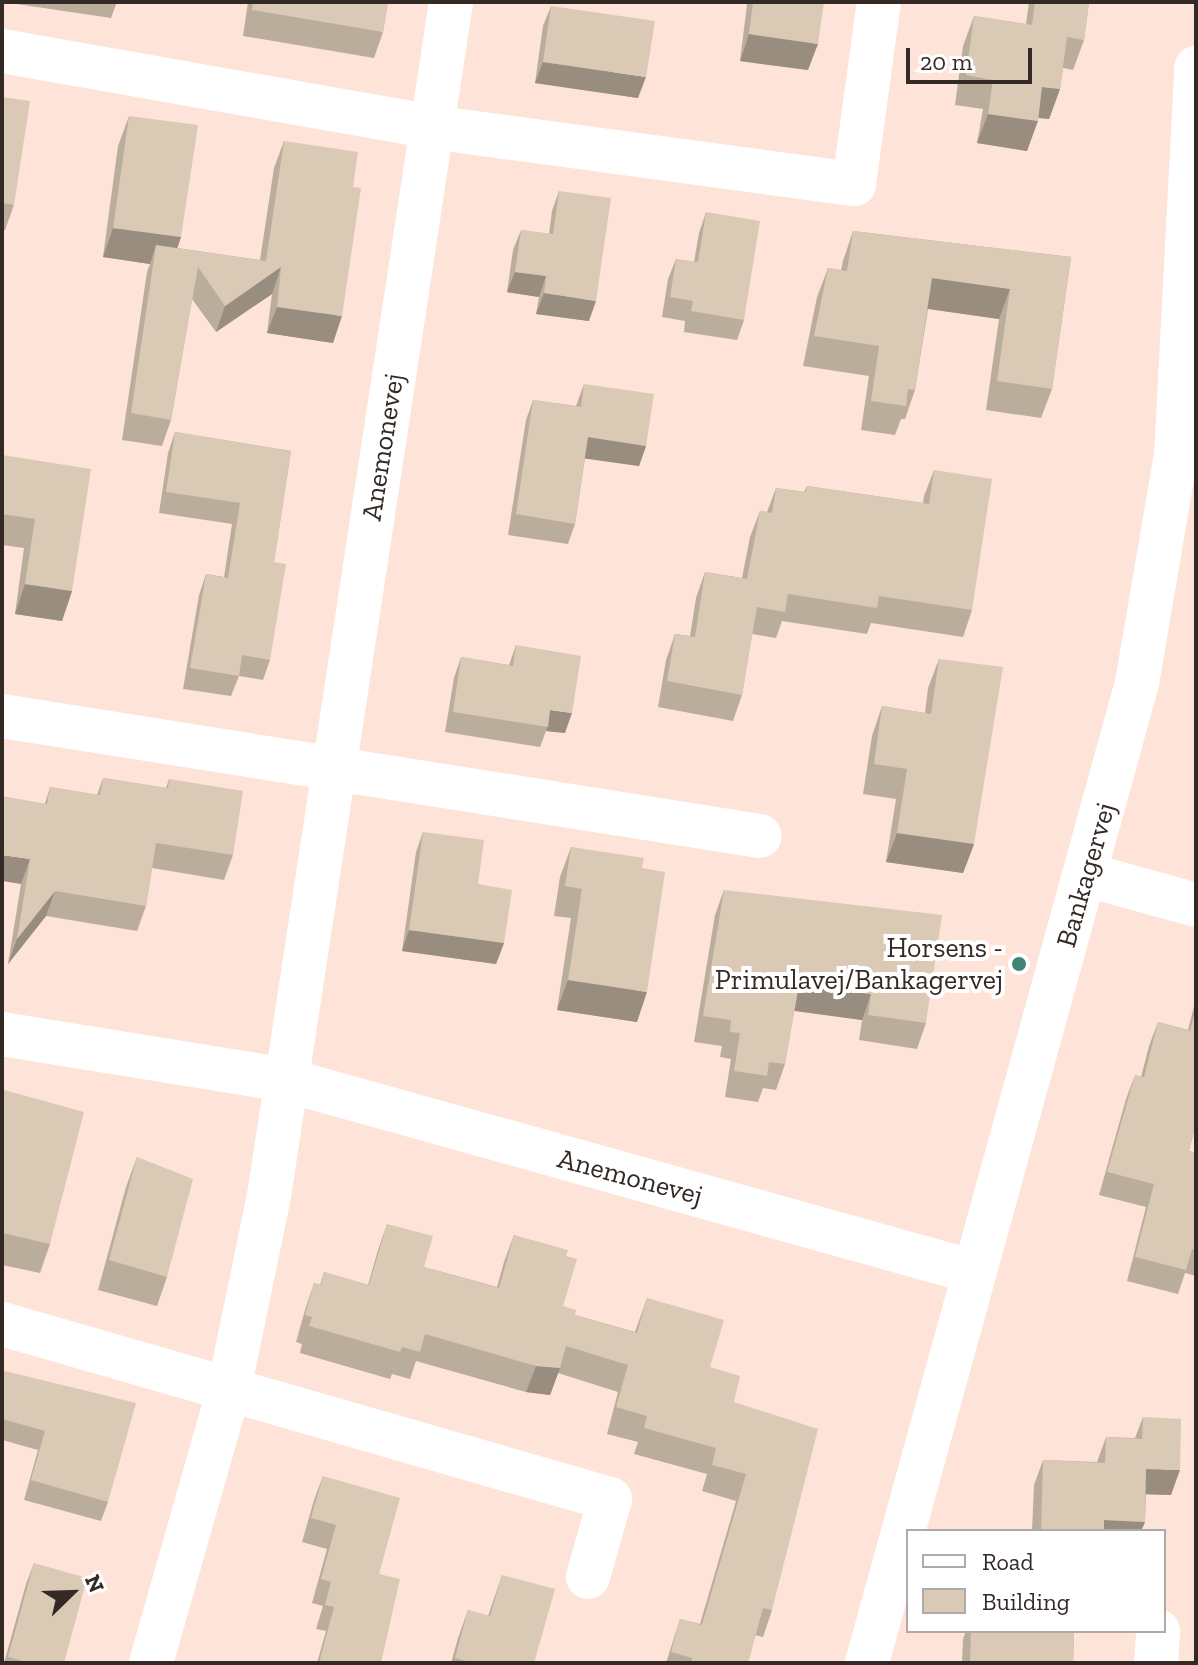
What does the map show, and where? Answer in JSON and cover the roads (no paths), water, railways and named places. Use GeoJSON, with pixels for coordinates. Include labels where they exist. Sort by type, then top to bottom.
{"type":"FeatureCollection","features":[{"type":"Feature","properties":{"kind":"street","name":"Anemonevej"},"geometry":{"type":"LineString","coordinates":[[151,1663],[229,1389],[269,1196],[451,2]]}},
{"type":"Feature","properties":{"kind":"street"},"geometry":{"type":"LineString","coordinates":[[2,51],[431,127],[854,184],[879,2]]}},
{"type":"Feature","properties":{"kind":"street","name":"Bankagervej"},"geometry":{"type":"LineString","coordinates":[[867,1663],[974,1272],[1088,875],[1137,683],[1176,456],[1196,68]]}},
{"type":"Feature","properties":{"kind":"street"},"geometry":{"type":"LineString","coordinates":[[2,716],[760,836]]}},
{"type":"Feature","properties":{"kind":"street"},"geometry":{"type":"LineString","coordinates":[[1088,875],[1196,905]]}},
{"type":"Feature","properties":{"kind":"street","name":"Anemonevej"},"geometry":{"type":"LineString","coordinates":[[2,1034],[286,1080],[974,1272]]}},
{"type":"Feature","properties":{"kind":"street"},"geometry":{"type":"LineString","coordinates":[[2,1324],[610,1499],[588,1577]]}},
{"type":"Feature","properties":{"kind":"street"},"geometry":{"type":"LineString","coordinates":[[1156,1663],[1158,1633]]}},
{"type":"Feature","properties":{"kind":"place","name":"Horsens - Primulavej/Bankagervej"},"geometry":{"type":"Point","coordinates":[1019,964]}}]}
